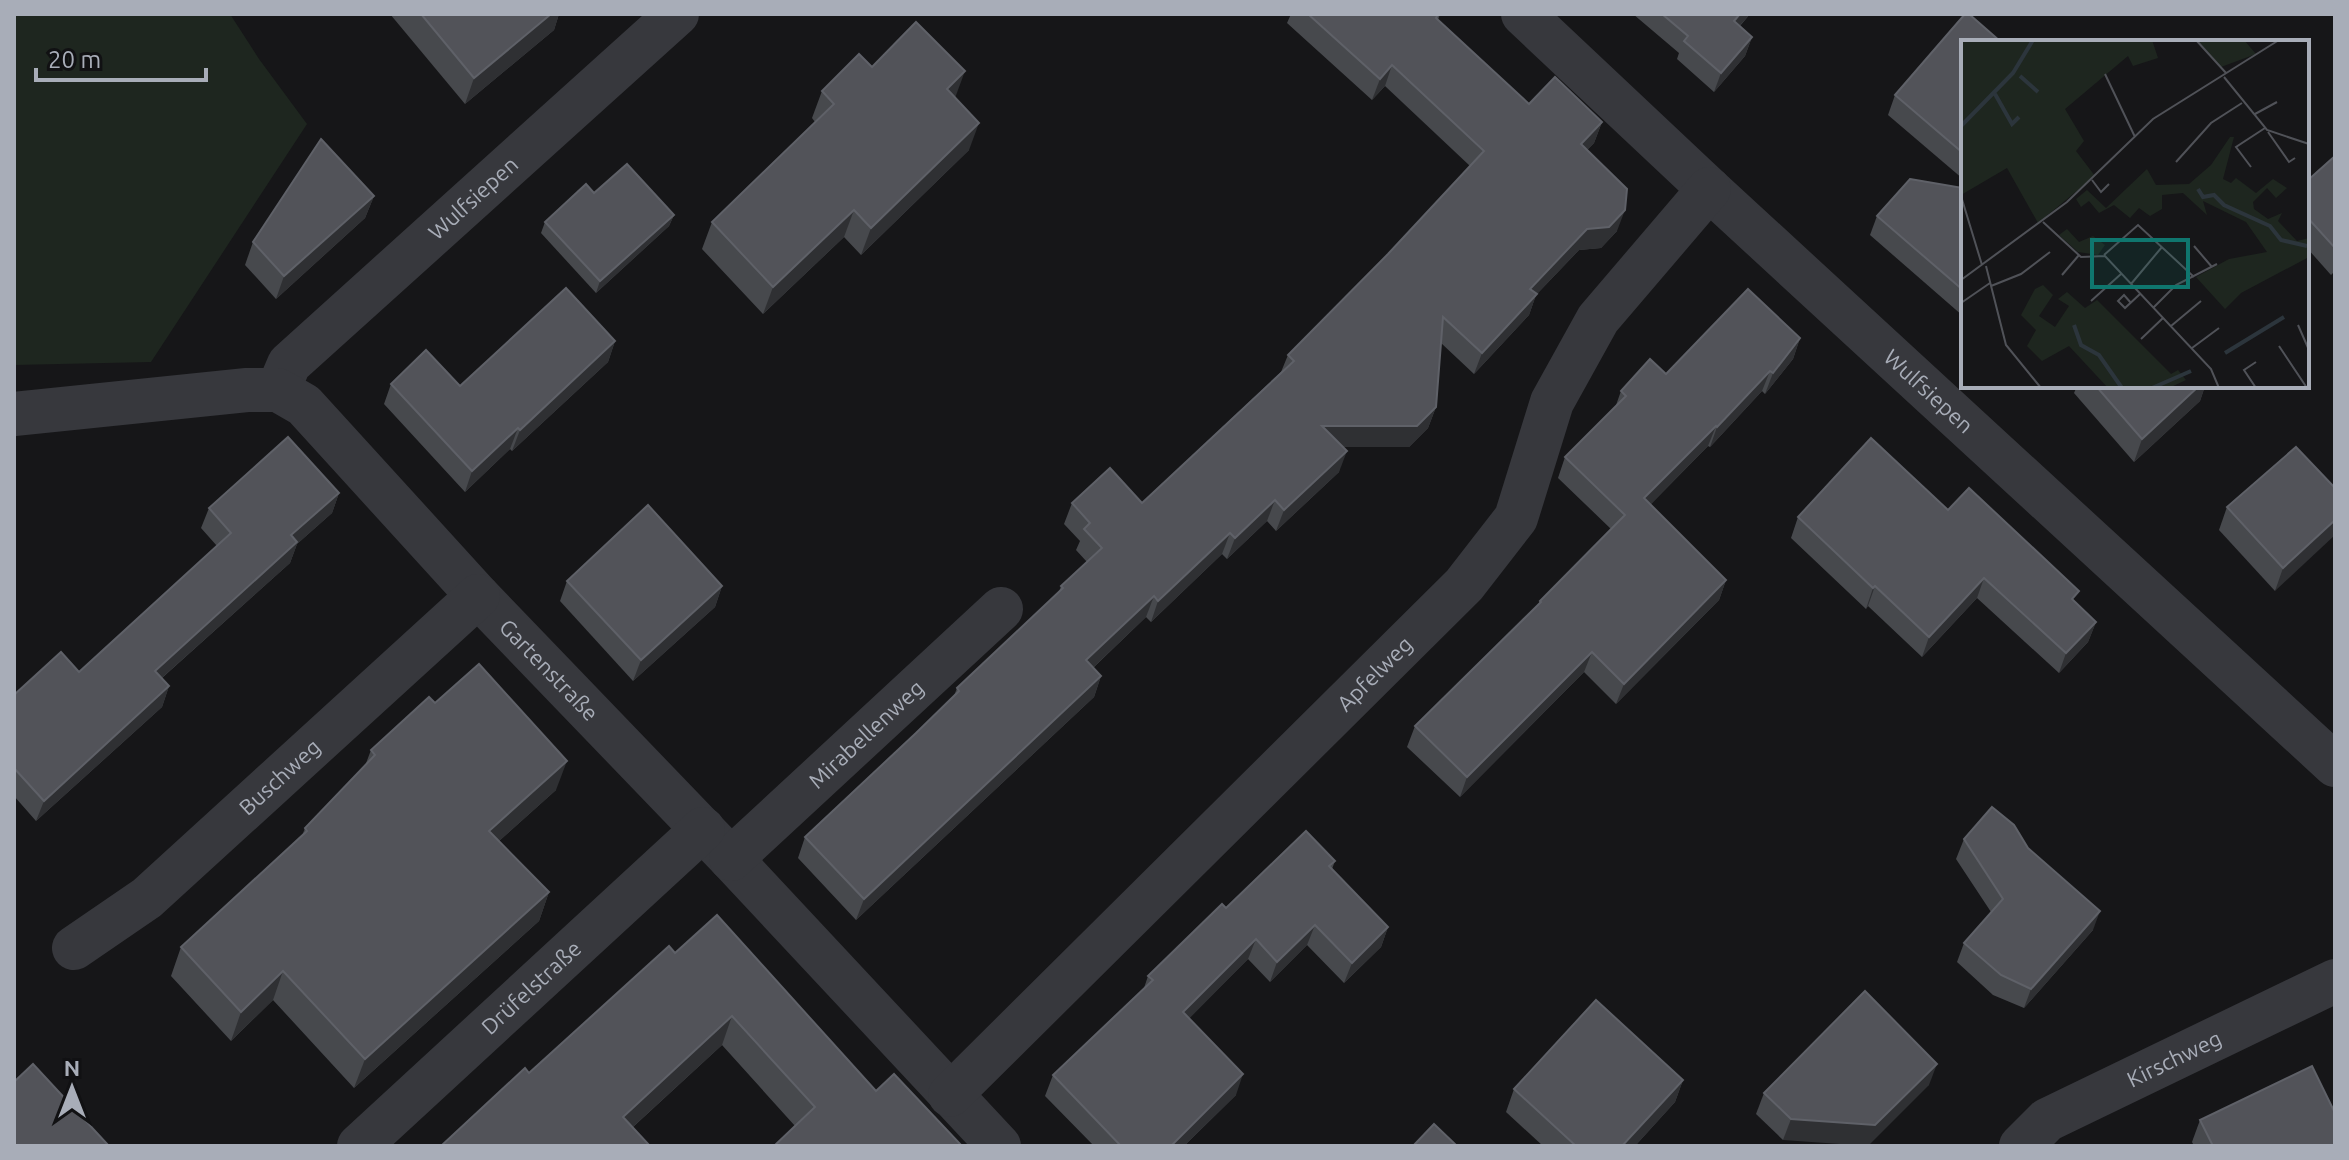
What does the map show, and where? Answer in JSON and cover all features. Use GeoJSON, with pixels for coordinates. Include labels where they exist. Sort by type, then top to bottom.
{"type":"FeatureCollection","features":[{"type":"Feature","properties":{"kind":"street","name":"Wulfsiepen"},"geometry":{"type":"LineString","coordinates":[[278,390],[289,364],[677,14]]}},
{"type":"Feature","properties":{"kind":"street","name":"Wulfsiepen"},"geometry":{"type":"LineString","coordinates":[[1523,14],[2335,765]]}},
{"type":"Feature","properties":{"kind":"street","name":"Apfelweg"},"geometry":{"type":"LineString","coordinates":[[950,1095],[1464,585],[1516,518],[1552,402],[1598,319],[1709,189]]}},
{"type":"Feature","properties":{"kind":"street"},"geometry":{"type":"LineString","coordinates":[[14,414],[247,390],[278,390]]}},
{"type":"Feature","properties":{"kind":"street","name":"Gartenstraße"},"geometry":{"type":"LineString","coordinates":[[278,390],[304,405],[478,596],[717,844],[999,1146]]}},
{"type":"Feature","properties":{"kind":"street","name":"Buschweg"},"geometry":{"type":"LineString","coordinates":[[74,948],[147,898],[478,596]]}},
{"type":"Feature","properties":{"kind":"street","name":"Mirabellenweg"},"geometry":{"type":"LineString","coordinates":[[717,844],[1001,609]]}},
{"type":"Feature","properties":{"kind":"street","name":"Drüfelstraße"},"geometry":{"type":"LineString","coordinates":[[359,1146],[717,844]]}},
{"type":"Feature","properties":{"kind":"street","name":"Kirschweg"},"geometry":{"type":"LineString","coordinates":[[2021,1146],[2047,1120],[2335,981]]}},
{"type":"Feature","properties":{"kind":"shaded area"},"geometry":{"type":"Polygon","coordinates":[[[14,14],[230,14],[307,124],[151,362],[14,365],[14,14]]]}},
{"type":"Feature","properties":{"kind":"building"},"geometry":{"type":"Polygon","coordinates":[[[421,14],[551,14],[474,78],[421,14]]]}},
{"type":"Feature","properties":{"kind":"building"},"geometry":{"type":"Polygon","coordinates":[[[1308,14],[1438,14],[1436,18],[1529,104],[1555,77],[1602,122],[1581,144],[1627,189],[1625,210],[1609,227],[1587,229],[1530,289],[1537,294],[1482,353],[1443,317],[1436,407],[1417,426],[1322,426],[1347,451],[1284,510],[1275,500],[1235,538],[1230,533],[1158,601],[1154,596],[1086,660],[1101,676],[864,899],[805,837],[916,733],[959,691],[957,688],[1102,548],[1084,529],[1090,523],[1072,503],[1110,468],[1142,503],[1294,361],[1288,355],[1484,151],[1392,65],[1380,79],[1308,14]]]}},
{"type":"Feature","properties":{"kind":"building"},"geometry":{"type":"Polygon","coordinates":[[[1662,14],[1740,14],[1734,21],[1752,37],[1721,73],[1684,41],[1688,36],[1662,14]]]}},
{"type":"Feature","properties":{"kind":"building"},"geometry":{"type":"Polygon","coordinates":[[[1965,14],[1969,14],[1999,40],[1961,40],[1961,151],[1895,95],[1965,14]]]}},
{"type":"Feature","properties":{"kind":"building"},"geometry":{"type":"Polygon","coordinates":[[[916,22],[965,71],[947,89],[979,123],[871,228],[854,210],[773,287],[712,222],[834,104],[822,91],[859,54],[872,67],[916,22]]]}},
{"type":"Feature","properties":{"kind":"building"},"geometry":{"type":"Polygon","coordinates":[[[321,139],[374,196],[284,276],[253,242],[321,139]]]}},
{"type":"Feature","properties":{"kind":"building"},"geometry":{"type":"Polygon","coordinates":[[[2335,156],[2335,248],[2309,219],[2309,179],[2335,156]]]}},
{"type":"Feature","properties":{"kind":"building"},"geometry":{"type":"Polygon","coordinates":[[[627,164],[674,215],[600,281],[545,222],[586,184],[594,193],[627,164]]]}},
{"type":"Feature","properties":{"kind":"building"},"geometry":{"type":"Polygon","coordinates":[[[1910,179],[1961,188],[1961,288],[1877,216],[1910,179]]]}},
{"type":"Feature","properties":{"kind":"building"},"geometry":{"type":"Polygon","coordinates":[[[566,288],[615,341],[472,471],[391,384],[426,350],[460,386],[566,288]]]}},
{"type":"Feature","properties":{"kind":"building"},"geometry":{"type":"Polygon","coordinates":[[[1748,289],[1800,338],[1773,373],[1770,371],[1644,498],[1726,580],[1624,684],[1592,652],[1467,777],[1415,726],[1625,515],[1565,457],[1626,396],[1621,391],[1650,359],[1666,374],[1748,289]]]}},
{"type":"Feature","properties":{"kind":"building"},"geometry":{"type":"Polygon","coordinates":[[[2098,388],[2197,388],[2142,439],[2098,388]]]}},
{"type":"Feature","properties":{"kind":"building"},"geometry":{"type":"Polygon","coordinates":[[[288,437],[339,493],[291,535],[297,542],[155,671],[169,686],[44,801],[14,768],[14,695],[61,652],[79,672],[231,533],[209,508],[288,437]]]}},
{"type":"Feature","properties":{"kind":"building"},"geometry":{"type":"Polygon","coordinates":[[[1871,438],[1948,510],[1969,488],[2079,591],[2072,599],[2096,622],[2066,653],[1984,578],[1929,637],[1798,517],[1871,438]]]}},
{"type":"Feature","properties":{"kind":"building"},"geometry":{"type":"Polygon","coordinates":[[[2296,447],[2335,488],[2335,520],[2283,568],[2227,507],[2296,447]]]}},
{"type":"Feature","properties":{"kind":"building"},"geometry":{"type":"Polygon","coordinates":[[[648,505],[722,586],[641,660],[567,581],[648,505]]]}},
{"type":"Feature","properties":{"kind":"building"},"geometry":{"type":"Polygon","coordinates":[[[479,664],[567,761],[489,831],[549,892],[365,1059],[283,971],[241,1012],[181,947],[307,831],[305,828],[375,755],[371,750],[429,697],[435,703],[479,664]]]}},
{"type":"Feature","properties":{"kind":"building"},"geometry":{"type":"Polygon","coordinates":[[[1992,807],[2014,825],[2028,848],[2100,911],[2031,989],[2001,975],[1964,943],[2003,899],[1964,839],[1992,807]]]}},
{"type":"Feature","properties":{"kind":"building"},"geometry":{"type":"Polygon","coordinates":[[[1306,831],[1335,861],[1329,866],[1388,927],[1352,963],[1315,925],[1277,962],[1256,939],[1183,1012],[1243,1074],[1171,1146],[1121,1146],[1053,1075],[1153,980],[1148,976],[1222,904],[1226,908],[1306,831]]]}},
{"type":"Feature","properties":{"kind":"building"},"geometry":{"type":"Polygon","coordinates":[[[717,915],[876,1091],[894,1074],[962,1146],[774,1146],[815,1107],[732,1016],[623,1117],[650,1146],[441,1146],[525,1068],[529,1073],[669,946],[675,953],[717,915]]]}},
{"type":"Feature","properties":{"kind":"building"},"geometry":{"type":"Polygon","coordinates":[[[1865,991],[1937,1064],[1875,1125],[1791,1119],[1764,1093],[1865,991]]]}},
{"type":"Feature","properties":{"kind":"building"},"geometry":{"type":"Polygon","coordinates":[[[1596,1000],[1683,1080],[1622,1146],[1576,1146],[1514,1089],[1596,1000]]]}},
{"type":"Feature","properties":{"kind":"building"},"geometry":{"type":"Polygon","coordinates":[[[33,1064],[109,1146],[14,1146],[14,1082],[33,1064]]]}},
{"type":"Feature","properties":{"kind":"building"},"geometry":{"type":"Polygon","coordinates":[[[2312,1066],[2335,1113],[2335,1146],[2213,1146],[2200,1120],[2312,1066]]]}},
{"type":"Feature","properties":{"kind":"building"},"geometry":{"type":"Polygon","coordinates":[[[1434,1124],[1457,1146],[1413,1146],[1434,1124]]]}}]}
